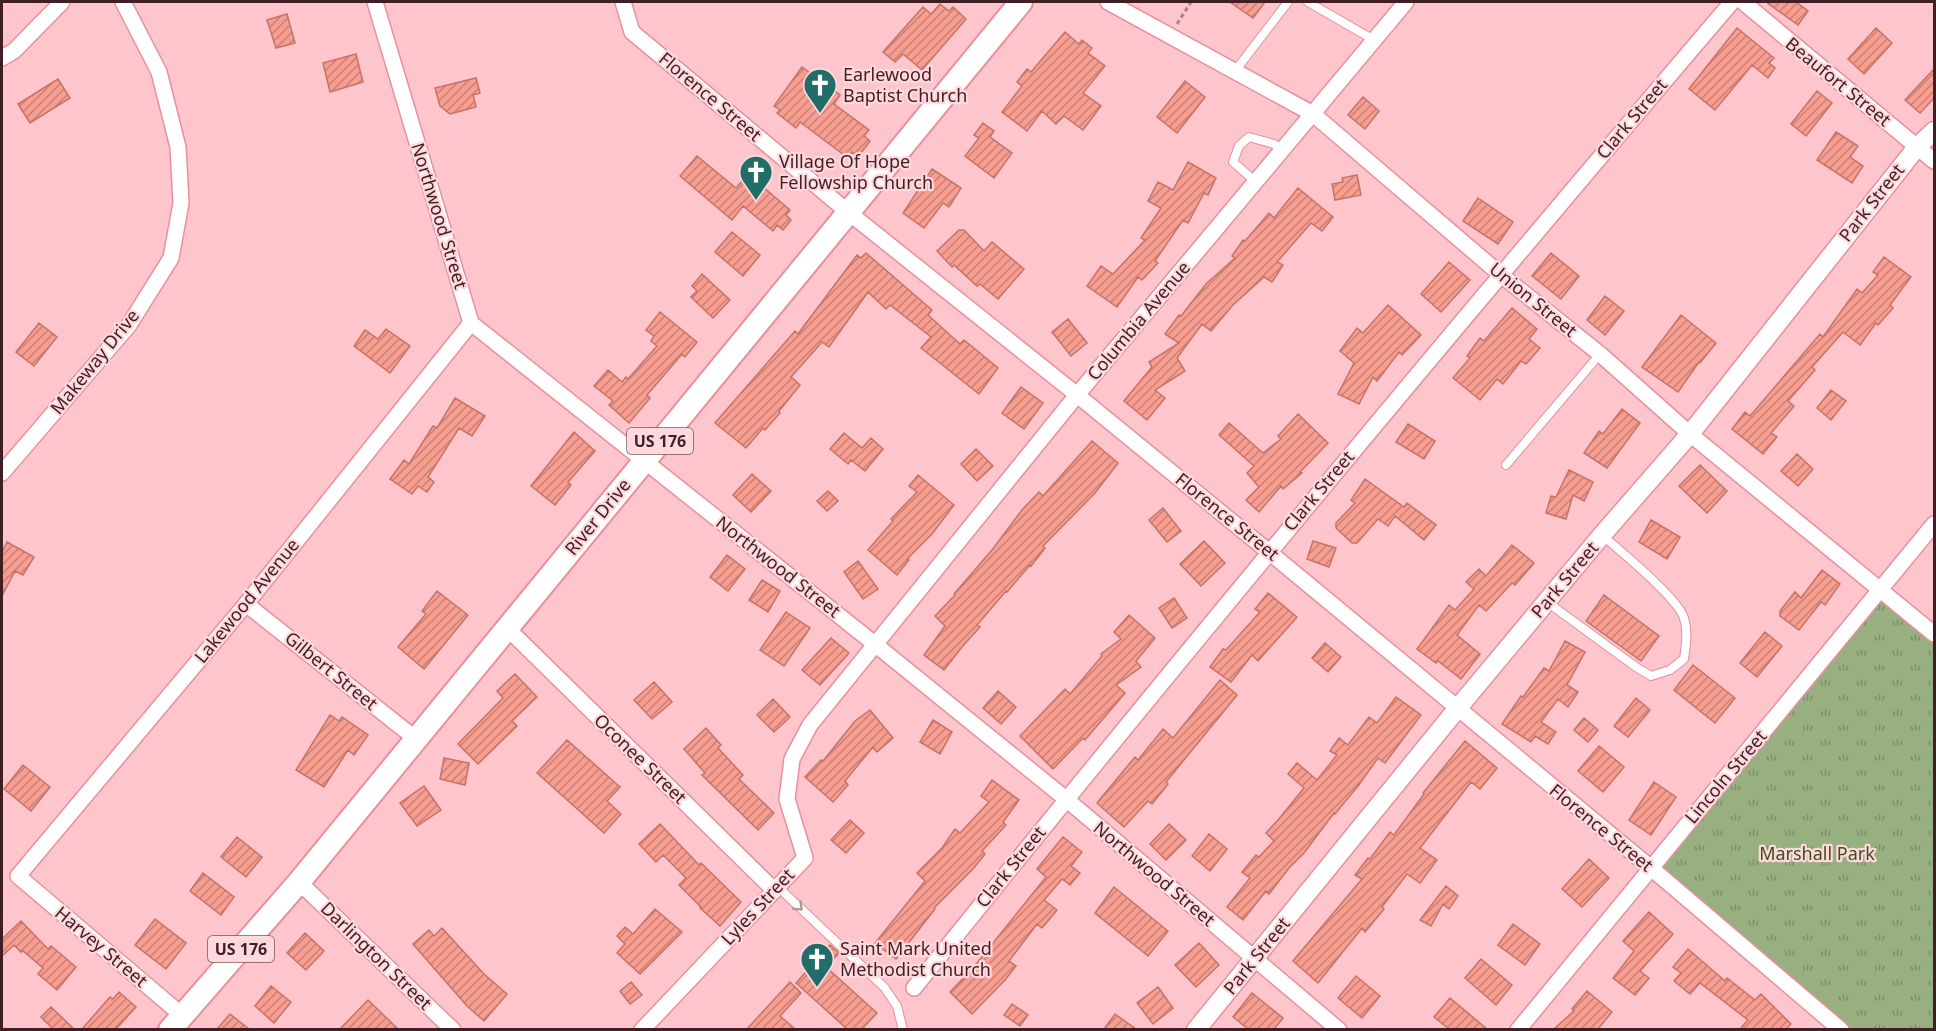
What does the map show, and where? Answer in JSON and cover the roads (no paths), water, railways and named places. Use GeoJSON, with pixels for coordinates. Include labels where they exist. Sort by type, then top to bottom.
{"type":"FeatureCollection","features":[{"type":"Feature","properties":{"kind":"main road","name":"River Drive"},"geometry":{"type":"LineString","coordinates":[[177,1023],[299,882],[1021,2]]}},
{"type":"Feature","properties":{"kind":"street"},"geometry":{"type":"LineString","coordinates":[[2,58],[14,51],[62,2]]}},
{"type":"Feature","properties":{"kind":"street","name":"Makeway Drive"},"geometry":{"type":"LineString","coordinates":[[2,473],[129,325],[171,258],[181,203],[178,147],[159,72],[123,2]]}},
{"type":"Feature","properties":{"kind":"street","name":"Northwood Street"},"geometry":{"type":"LineString","coordinates":[[375,2],[471,323],[1066,799],[1339,1029]]}},
{"type":"Feature","properties":{"kind":"street","name":"Florence Street"},"geometry":{"type":"LineString","coordinates":[[623,2],[632,32],[848,212],[1077,394],[1269,552],[1650,868],[1834,1027]]}},
{"type":"Feature","properties":{"kind":"street","name":"Union Street"},"geometry":{"type":"LineString","coordinates":[[1108,2],[1313,114],[1500,274],[1600,354],[1690,434],[1935,634]]}},
{"type":"Feature","properties":{"kind":"street","name":"Columbia Avenue"},"geometry":{"type":"LineString","coordinates":[[876,645],[1077,394],[1406,2]]}},
{"type":"Feature","properties":{"kind":"street","name":"Clark Street"},"geometry":{"type":"LineString","coordinates":[[914,988],[1269,552],[1500,274],[1732,2]]}},
{"type":"Feature","properties":{"kind":"street","name":"Beaufort Street"},"geometry":{"type":"LineString","coordinates":[[1743,2],[1935,161]]}},
{"type":"Feature","properties":{"kind":"street","name":"Park Street"},"geometry":{"type":"LineString","coordinates":[[1196,1029],[1602,535],[1690,434],[1917,147],[1935,131]]}},
{"type":"Feature","properties":{"kind":"street","name":"Lakewood Avenue"},"geometry":{"type":"LineString","coordinates":[[18,876],[246,603],[471,323]]}},
{"type":"Feature","properties":{"kind":"street","name":"Lincoln Street"},"geometry":{"type":"LineString","coordinates":[[1518,1029],[1935,524]]}},
{"type":"Feature","properties":{"kind":"street","name":"Gilbert Street"},"geometry":{"type":"LineString","coordinates":[[246,603],[416,739]]}},
{"type":"Feature","properties":{"kind":"street","name":"Oconee Street"},"geometry":{"type":"LineString","coordinates":[[507,628],[776,888]]}},
{"type":"Feature","properties":{"kind":"street","name":"Lyles Street"},"geometry":{"type":"LineString","coordinates":[[642,1029],[805,858],[787,799],[792,759],[810,725],[876,645]]}},
{"type":"Feature","properties":{"kind":"street","name":"Harvey Street"},"geometry":{"type":"LineString","coordinates":[[18,876],[177,1023]]}},
{"type":"Feature","properties":{"kind":"street","name":"Darlington Street"},"geometry":{"type":"LineString","coordinates":[[299,882],[453,1029]]}},
{"type":"Feature","properties":{"kind":"lane"},"geometry":{"type":"LineString","coordinates":[[1235,71],[1288,2]]}},
{"type":"Feature","properties":{"kind":"lane"},"geometry":{"type":"LineString","coordinates":[[1308,2],[1374,40]]}},
{"type":"Feature","properties":{"kind":"lane"},"geometry":{"type":"LineString","coordinates":[[1256,182],[1233,162],[1239,146],[1249,137],[1274,144],[1282,150]]}},
{"type":"Feature","properties":{"kind":"lane"},"geometry":{"type":"LineString","coordinates":[[1506,465],[1600,354]]}},
{"type":"Feature","properties":{"kind":"lane"},"geometry":{"type":"LineString","coordinates":[[1547,602],[1636,668],[1651,676],[1670,670],[1684,659],[1687,639],[1684,616],[1671,598],[1602,535]]}},
{"type":"Feature","properties":{"kind":"lane"},"geometry":{"type":"LineString","coordinates":[[776,888],[884,987],[897,1006],[903,1029]]}},
{"type":"Feature","properties":{"kind":"place","name":"Earlewood Baptist Church"},"geometry":{"type":"Point","coordinates":[820,114]}},
{"type":"Feature","properties":{"kind":"place","name":"Village Of Hope Fellowship Church"},"geometry":{"type":"Point","coordinates":[756,201]}},
{"type":"Feature","properties":{"kind":"place","name":"Saint Mark United Methodist Church"},"geometry":{"type":"Point","coordinates":[817,988]}},
{"type":"Feature","properties":{"kind":"park label","name":"Marshall Park"},"geometry":{"type":"Point","coordinates":[1817,854]}}]}
